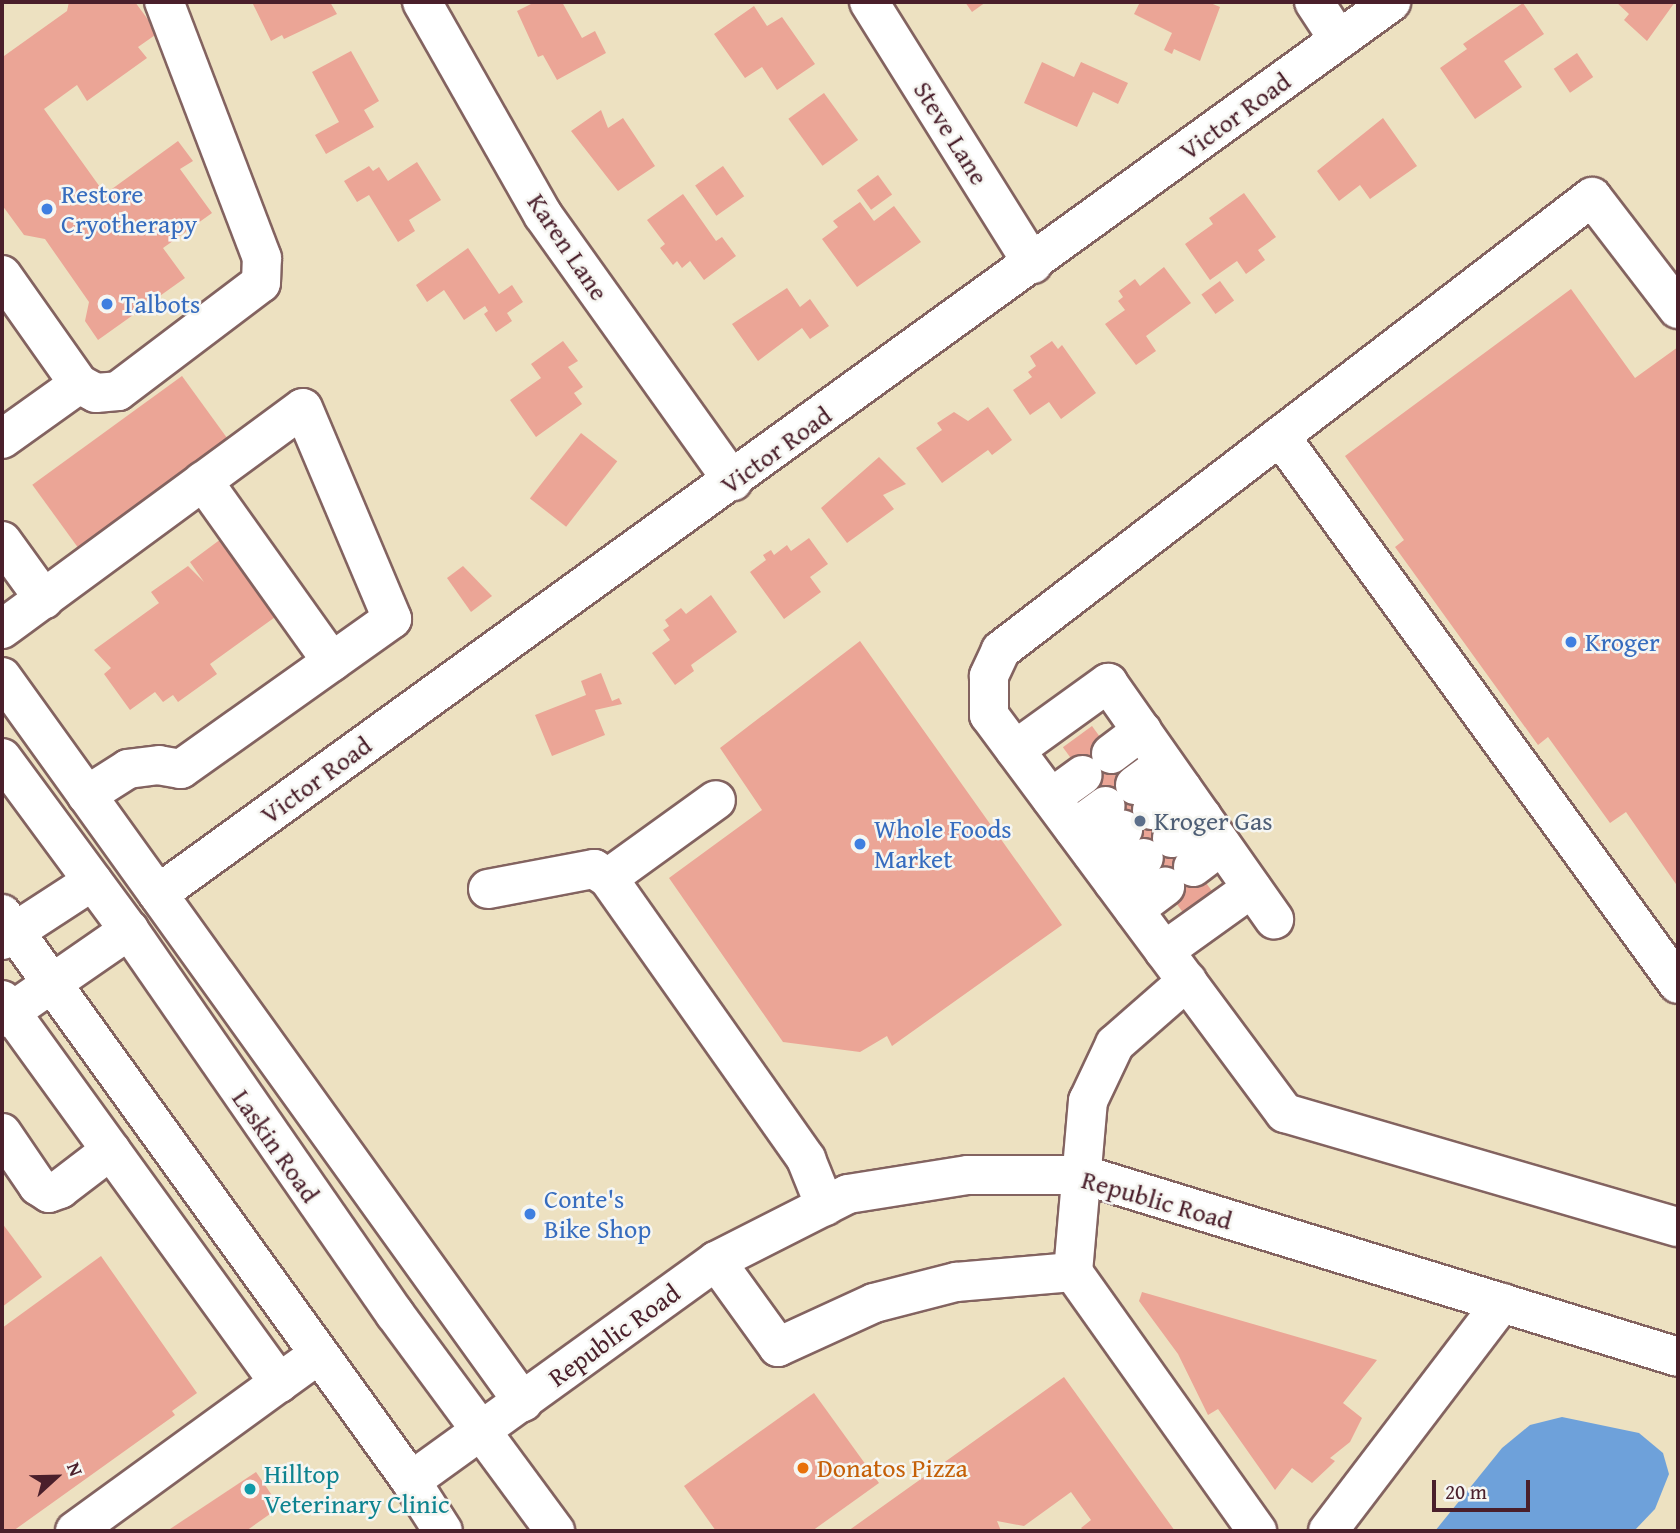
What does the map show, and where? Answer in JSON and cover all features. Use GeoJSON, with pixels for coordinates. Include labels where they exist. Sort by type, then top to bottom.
{"type":"FeatureCollection","features":[{"type":"Feature","properties":{"kind":"street"},"geometry":{"type":"LineString","coordinates":[[2,275],[79,384],[96,393],[118,391],[261,283],[262,258],[164,2]]}},
{"type":"Feature","properties":{"kind":"street","name":"Karen Lane"},"geometry":{"type":"LineString","coordinates":[[422,2],[543,215],[733,481]]}},
{"type":"Feature","properties":{"kind":"street","name":"Steve Lane"},"geometry":{"type":"LineString","coordinates":[[869,2],[1032,264]]}},
{"type":"Feature","properties":{"kind":"street"},"geometry":{"type":"LineString","coordinates":[[1314,2],[1339,40]]}},
{"type":"Feature","properties":{"kind":"street","name":"Victor Road"},"geometry":{"type":"LineString","coordinates":[[158,894],[733,481],[1391,2]]}},
{"type":"Feature","properties":{"kind":"street"},"geometry":{"type":"LineString","coordinates":[[1678,309],[1592,197],[1000,650],[989,676],[989,715],[1285,1113],[1678,1227]]}},
{"type":"Feature","properties":{"kind":"street"},"geometry":{"type":"LineString","coordinates":[[2,439],[79,384]]}},
{"type":"Feature","properties":{"kind":"street"},"geometry":{"type":"LineString","coordinates":[[2,629],[303,408],[392,619],[181,769],[159,765],[128,769],[87,795]]}},
{"type":"Feature","properties":{"kind":"street"},"geometry":{"type":"LineString","coordinates":[[1280,436],[1678,984]]}},
{"type":"Feature","properties":{"kind":"street"},"geometry":{"type":"LineString","coordinates":[[204,481],[332,662]]}},
{"type":"Feature","properties":{"kind":"street"},"geometry":{"type":"LineString","coordinates":[[2,541],[44,598]]}},
{"type":"Feature","properties":{"kind":"street","name":"Laskin Road"},"geometry":{"type":"LineString","coordinates":[[2,677],[523,1402]]}},
{"type":"Feature","properties":{"kind":"street"},"geometry":{"type":"LineString","coordinates":[[1015,750],[1108,683],[1142,731],[1163,824],[1252,888],[1274,919]]}},
{"type":"Feature","properties":{"kind":"street"},"geometry":{"type":"LineString","coordinates":[[1051,798],[1142,731]]}},
{"type":"Feature","properties":{"kind":"street","name":"Laskin Road"},"geometry":{"type":"LineString","coordinates":[[2,758],[129,930],[258,1123],[555,1531]]}},
{"type":"Feature","properties":{"kind":"street"},"geometry":{"type":"LineString","coordinates":[[608,877],[716,800]]}},
{"type":"Feature","properties":{"kind":"street"},"geometry":{"type":"LineString","coordinates":[[1103,868],[1163,824]]}},
{"type":"Feature","properties":{"kind":"street"},"geometry":{"type":"LineString","coordinates":[[1103,868],[1163,824]]}},
{"type":"Feature","properties":{"kind":"street"},"geometry":{"type":"LineString","coordinates":[[488,889],[594,869],[608,877],[806,1159],[825,1206]]}},
{"type":"Feature","properties":{"kind":"street"},"geometry":{"type":"LineString","coordinates":[[93,881],[6,929],[50,984],[319,1354],[411,1481],[443,1531]]}},
{"type":"Feature","properties":{"kind":"street"},"geometry":{"type":"LineString","coordinates":[[1164,951],[1252,888]]}},
{"type":"Feature","properties":{"kind":"street"},"geometry":{"type":"LineString","coordinates":[[129,930],[50,984],[5,1010],[111,1150],[279,1383]]}},
{"type":"Feature","properties":{"kind":"street"},"geometry":{"type":"LineString","coordinates":[[1187,981],[1115,1044],[1088,1101],[1084,1175],[1073,1272],[1258,1531]]}},
{"type":"Feature","properties":{"kind":"street"},"geometry":{"type":"LineString","coordinates":[[2,1133],[38,1186],[49,1193],[60,1189],[111,1150]]}},
{"type":"Feature","properties":{"kind":"street","name":"Republic Road"},"geometry":{"type":"LineString","coordinates":[[411,1481],[716,1261],[848,1194],[968,1175],[1084,1175],[1678,1357]]}},
{"type":"Feature","properties":{"kind":"street"},"geometry":{"type":"LineString","coordinates":[[716,1261],[778,1347],[874,1303],[956,1282],[1073,1272]]}},
{"type":"Feature","properties":{"kind":"street"},"geometry":{"type":"LineString","coordinates":[[1328,1531],[1502,1303]]}},
{"type":"Feature","properties":{"kind":"street"},"geometry":{"type":"LineString","coordinates":[[75,1531],[319,1354]]}},
{"type":"Feature","properties":{"kind":"water"},"geometry":{"type":"Polygon","coordinates":[[[1562,1417],[1639,1433],[1663,1453],[1669,1474],[1655,1509],[1634,1531],[1435,1531],[1502,1448],[1530,1425],[1562,1417]]]}},
{"type":"Feature","properties":{"kind":"building"},"geometry":{"type":"Polygon","coordinates":[[[69,2],[135,2],[158,33],[138,47],[147,58],[87,101],[77,85],[44,109],[105,194],[178,141],[193,161],[180,169],[212,213],[163,248],[185,278],[98,340],[85,321],[89,302],[45,239],[24,235],[2,205],[2,53],[4,56],[67,11],[69,2]]]}},
{"type":"Feature","properties":{"kind":"building"},"geometry":{"type":"Polygon","coordinates":[[[252,2],[330,2],[337,14],[284,39],[282,35],[271,41],[252,2]]]}},
{"type":"Feature","properties":{"kind":"building"},"geometry":{"type":"Polygon","coordinates":[[[535,2],[562,2],[582,38],[595,31],[606,53],[557,80],[543,55],[538,57],[517,11],[535,2]]]}},
{"type":"Feature","properties":{"kind":"building"},"geometry":{"type":"Polygon","coordinates":[[[965,2],[986,2],[972,12],[965,2]]]}},
{"type":"Feature","properties":{"kind":"building"},"geometry":{"type":"Polygon","coordinates":[[[1140,2],[1208,2],[1220,7],[1200,61],[1174,49],[1172,54],[1164,50],[1172,33],[1134,14],[1140,2]]]}},
{"type":"Feature","properties":{"kind":"building"},"geometry":{"type":"Polygon","coordinates":[[[1616,2],[1675,2],[1647,41],[1624,20],[1629,14],[1616,2]]]}},
{"type":"Feature","properties":{"kind":"building"},"geometry":{"type":"Polygon","coordinates":[[[1523,3],[1544,34],[1504,61],[1522,87],[1475,119],[1440,68],[1467,49],[1463,44],[1523,3]]]}},
{"type":"Feature","properties":{"kind":"building"},"geometry":{"type":"Polygon","coordinates":[[[754,6],[767,26],[782,17],[815,64],[777,90],[762,67],[745,78],[714,34],[754,6]]]}},
{"type":"Feature","properties":{"kind":"building"},"geometry":{"type":"Polygon","coordinates":[[[351,51],[379,101],[364,110],[374,127],[326,154],[315,135],[339,122],[312,72],[351,51]]]}},
{"type":"Feature","properties":{"kind":"building"},"geometry":{"type":"Polygon","coordinates":[[[1577,53],[1593,77],[1570,93],[1554,69],[1577,53]]]}},
{"type":"Feature","properties":{"kind":"building"},"geometry":{"type":"Polygon","coordinates":[[[1042,62],[1074,77],[1081,62],[1128,83],[1118,104],[1093,92],[1077,127],[1024,103],[1042,62]]]}},
{"type":"Feature","properties":{"kind":"building"},"geometry":{"type":"Polygon","coordinates":[[[824,93],[858,140],[822,166],[788,119],[824,93]]]}},
{"type":"Feature","properties":{"kind":"building"},"geometry":{"type":"Polygon","coordinates":[[[601,110],[608,128],[623,118],[655,166],[618,191],[571,131],[601,110]]]}},
{"type":"Feature","properties":{"kind":"building"},"geometry":{"type":"Polygon","coordinates":[[[1383,118],[1417,166],[1370,199],[1360,185],[1339,201],[1317,171],[1383,118]]]}},
{"type":"Feature","properties":{"kind":"building"},"geometry":{"type":"Polygon","coordinates":[[[417,162],[441,200],[409,220],[415,231],[398,242],[369,195],[357,202],[344,181],[369,166],[373,171],[379,167],[388,181],[417,162]]]}},
{"type":"Feature","properties":{"kind":"building"},"geometry":{"type":"Polygon","coordinates":[[[723,166],[744,196],[716,216],[695,186],[723,166]]]}},
{"type":"Feature","properties":{"kind":"building"},"geometry":{"type":"Polygon","coordinates":[[[878,175],[892,194],[871,210],[857,190],[878,175]]]}},
{"type":"Feature","properties":{"kind":"building"},"geometry":{"type":"Polygon","coordinates":[[[1244,193],[1276,237],[1258,250],[1265,260],[1246,274],[1237,261],[1210,280],[1185,244],[1213,224],[1209,218],[1244,193]]]}},
{"type":"Feature","properties":{"kind":"building"},"geometry":{"type":"Polygon","coordinates":[[[683,194],[716,241],[722,237],[736,256],[704,280],[690,261],[682,268],[677,261],[673,265],[660,248],[665,244],[647,220],[683,194]]]}},
{"type":"Feature","properties":{"kind":"building"},"geometry":{"type":"Polygon","coordinates":[[[860,202],[874,221],[894,206],[921,242],[857,287],[822,239],[838,227],[833,221],[860,202]]]}},
{"type":"Feature","properties":{"kind":"building"},"geometry":{"type":"Polygon","coordinates":[[[468,248],[499,294],[512,285],[523,302],[507,313],[512,321],[496,332],[484,314],[488,311],[485,306],[464,320],[444,290],[427,302],[416,285],[468,248]]]}},
{"type":"Feature","properties":{"kind":"building"},"geometry":{"type":"Polygon","coordinates":[[[1164,267],[1191,303],[1146,336],[1156,351],[1136,365],[1105,324],[1125,310],[1118,301],[1123,297],[1119,291],[1135,279],[1140,286],[1164,267]]]}},
{"type":"Feature","properties":{"kind":"building"},"geometry":{"type":"Polygon","coordinates":[[[1220,281],[1234,300],[1215,314],[1201,295],[1220,281]]]}},
{"type":"Feature","properties":{"kind":"building"},"geometry":{"type":"Polygon","coordinates":[[[787,288],[800,307],[810,299],[829,326],[810,339],[802,328],[758,361],[732,324],[787,288]]]}},
{"type":"Feature","properties":{"kind":"building","name":"Kroger"},"geometry":{"type":"Polygon","coordinates":[[[1571,289],[1635,378],[1678,347],[1678,887],[1626,812],[1610,823],[1548,737],[1538,745],[1395,547],[1404,540],[1345,456],[1571,289]]]}},
{"type":"Feature","properties":{"kind":"building"},"geometry":{"type":"Polygon","coordinates":[[[563,341],[578,361],[568,367],[583,387],[574,393],[582,404],[536,437],[510,400],[541,378],[531,364],[563,341]]]}},
{"type":"Feature","properties":{"kind":"building"},"geometry":{"type":"Polygon","coordinates":[[[1052,341],[1058,349],[1062,345],[1096,393],[1061,419],[1049,402],[1030,415],[1013,390],[1032,377],[1028,372],[1036,366],[1030,356],[1052,341]]]}},
{"type":"Feature","properties":{"kind":"building"},"geometry":{"type":"Polygon","coordinates":[[[182,376],[234,448],[85,557],[32,485],[182,376]]]}},
{"type":"Feature","properties":{"kind":"building"},"geometry":{"type":"Polygon","coordinates":[[[988,407],[1012,440],[992,455],[988,450],[942,483],[916,448],[942,430],[937,423],[954,412],[968,421],[988,407]]]}},
{"type":"Feature","properties":{"kind":"building"},"geometry":{"type":"Polygon","coordinates":[[[581,433],[617,461],[566,527],[530,498],[581,433]]]}},
{"type":"Feature","properties":{"kind":"building"},"geometry":{"type":"Polygon","coordinates":[[[879,457],[906,484],[883,495],[894,509],[847,543],[821,508],[879,457]]]}},
{"type":"Feature","properties":{"kind":"building"},"geometry":{"type":"Polygon","coordinates":[[[229,533],[278,615],[210,664],[217,674],[178,702],[173,695],[163,702],[155,692],[130,710],[104,674],[111,668],[94,650],[159,603],[151,592],[188,566],[204,582],[190,562],[229,533]]]}},
{"type":"Feature","properties":{"kind":"building"},"geometry":{"type":"Polygon","coordinates":[[[809,538],[828,564],[810,577],[821,592],[784,619],[750,572],[766,560],[763,555],[771,550],[774,555],[787,545],[791,551],[809,538]]]}},
{"type":"Feature","properties":{"kind":"building"},"geometry":{"type":"Polygon","coordinates":[[[463,566],[492,596],[471,612],[447,578],[463,566]]]}},
{"type":"Feature","properties":{"kind":"building"},"geometry":{"type":"Polygon","coordinates":[[[711,595],[737,632],[691,665],[694,671],[675,685],[652,653],[670,640],[663,630],[669,626],[665,620],[681,608],[686,614],[711,595]]]}},
{"type":"Feature","properties":{"kind":"building","name":"Whole Foods Market"},"geometry":{"type":"Polygon","coordinates":[[[860,641],[1062,925],[892,1046],[887,1036],[860,1052],[783,1042],[669,878],[762,810],[720,748],[860,641]]]}},
{"type":"Feature","properties":{"kind":"building"},"geometry":{"type":"Polygon","coordinates":[[[601,673],[612,701],[619,698],[622,704],[595,710],[605,735],[552,756],[535,715],[586,695],[581,681],[601,673]]]}},
{"type":"Feature","properties":{"kind":"building"},"geometry":{"type":"Polygon","coordinates":[[[1092,726],[1220,902],[1190,923],[1063,747],[1092,726]]]}},
{"type":"Feature","properties":{"kind":"building"},"geometry":{"type":"Polygon","coordinates":[[[2,1223],[42,1277],[2,1307],[2,1223]]]}},
{"type":"Feature","properties":{"kind":"building"},"geometry":{"type":"Polygon","coordinates":[[[101,1256],[197,1393],[172,1411],[175,1415],[13,1531],[2,1531],[2,1328],[101,1256]]]}},
{"type":"Feature","properties":{"kind":"building"},"geometry":{"type":"Polygon","coordinates":[[[1142,1292],[1377,1360],[1343,1403],[1362,1418],[1350,1442],[1330,1458],[1335,1461],[1312,1483],[1292,1468],[1275,1490],[1218,1409],[1208,1415],[1178,1354],[1139,1301],[1142,1292]]]}},
{"type":"Feature","properties":{"kind":"building"},"geometry":{"type":"Polygon","coordinates":[[[1064,1377],[1175,1531],[1084,1531],[1081,1528],[1091,1520],[1071,1492],[1024,1526],[997,1521],[1001,1531],[848,1531],[1064,1377]]]}},
{"type":"Feature","properties":{"kind":"building"},"geometry":{"type":"Polygon","coordinates":[[[814,1393],[879,1483],[812,1531],[716,1531],[684,1486],[814,1393]]]}},
{"type":"Feature","properties":{"kind":"building","name":"Hilltop Veterinary Clinic"},"geometry":{"type":"Polygon","coordinates":[[[256,1472],[280,1507],[246,1531],[167,1531],[256,1472]]]}},
{"type":"Feature","properties":{"kind":"place","name":"Restore Cryotherapy"},"geometry":{"type":"Point","coordinates":[47,209]}},
{"type":"Feature","properties":{"kind":"place","name":"Talbots"},"geometry":{"type":"Point","coordinates":[107,304]}},
{"type":"Feature","properties":{"kind":"place","name":"Kroger"},"geometry":{"type":"Point","coordinates":[1571,642]}},
{"type":"Feature","properties":{"kind":"place","name":"Kroger Gas"},"geometry":{"type":"Point","coordinates":[1140,821]}},
{"type":"Feature","properties":{"kind":"place","name":"Whole Foods Market"},"geometry":{"type":"Point","coordinates":[860,844]}},
{"type":"Feature","properties":{"kind":"place","name":"Conte's Bike Shop"},"geometry":{"type":"Point","coordinates":[530,1214]}},
{"type":"Feature","properties":{"kind":"place","name":"Donatos Pizza"},"geometry":{"type":"Point","coordinates":[803,1468]}},
{"type":"Feature","properties":{"kind":"place","name":"Hilltop Veterinary Clinic"},"geometry":{"type":"Point","coordinates":[250,1489]}}]}
